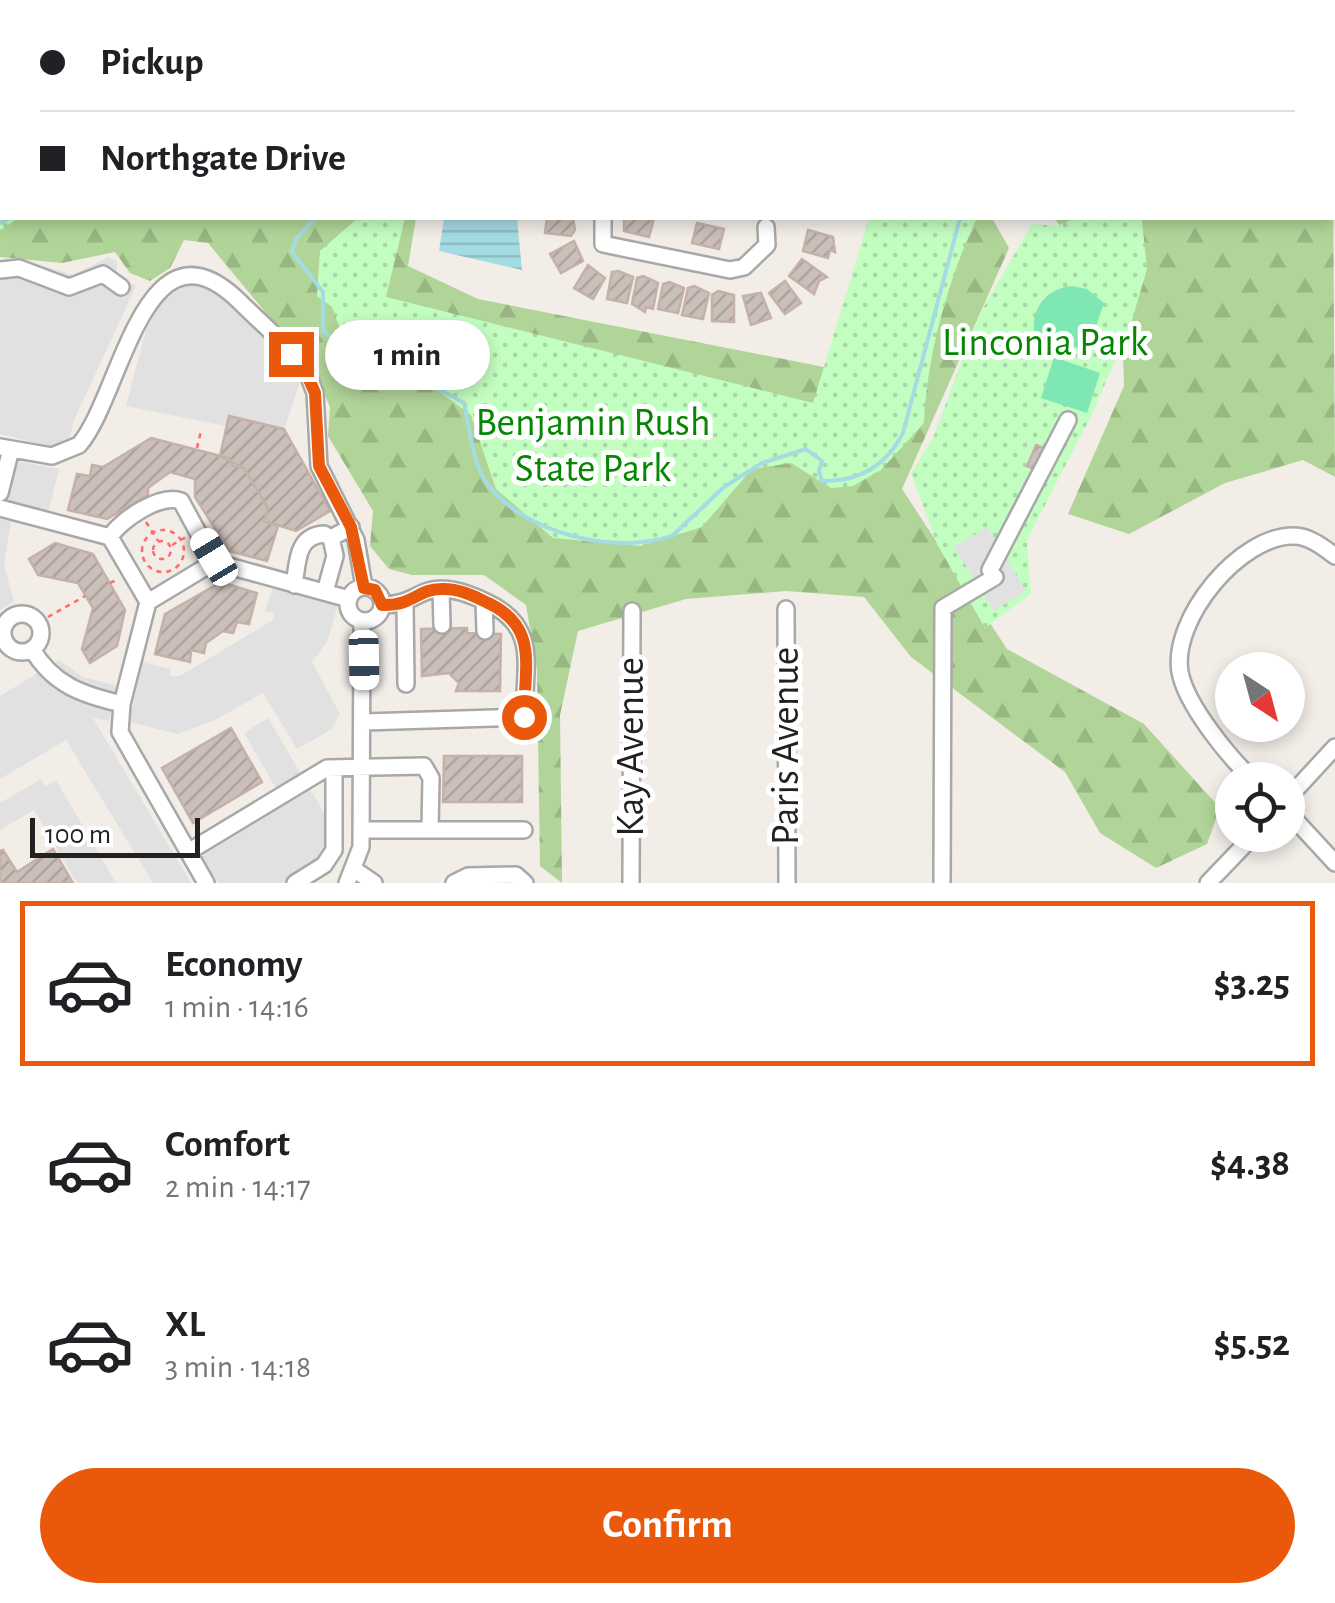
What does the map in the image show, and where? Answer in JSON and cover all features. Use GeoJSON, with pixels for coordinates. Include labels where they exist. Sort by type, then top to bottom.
{"type":"FeatureCollection","features":[{"type":"Feature","properties":{"kind":"street"},"geometry":{"type":"LineString","coordinates":[[603,220],[603,244],[730,270],[744,267],[767,245],[766,227]]}},
{"type":"Feature","properties":{"kind":"street"},"geometry":{"type":"LineString","coordinates":[[0,270],[19,268],[68,287],[103,274],[121,287]]}},
{"type":"Feature","properties":{"kind":"street"},"geometry":{"type":"LineString","coordinates":[[0,493],[5,448],[52,456],[79,446],[154,295],[180,277],[206,277],[227,289],[304,368],[315,393],[319,466],[351,527],[364,588]]}},
{"type":"Feature","properties":{"kind":"street"},"geometry":{"type":"LineString","coordinates":[[942,883],[943,608],[992,574],[1068,420]]}},
{"type":"Feature","properties":{"kind":"street"},"geometry":{"type":"LineString","coordinates":[[110,537],[140,513],[162,500],[174,498],[198,530],[214,562]]}},
{"type":"Feature","properties":{"kind":"street"},"geometry":{"type":"LineString","coordinates":[[0,508],[110,537],[148,602]]}},
{"type":"Feature","properties":{"kind":"street"},"geometry":{"type":"LineString","coordinates":[[294,585],[302,544],[316,534],[331,538],[351,527]]}},
{"type":"Feature","properties":{"kind":"street"},"geometry":{"type":"LineString","coordinates":[[1234,762],[1192,700],[1180,674],[1180,644],[1190,618],[1235,560],[1255,544],[1297,536],[1335,556]]}},
{"type":"Feature","properties":{"kind":"street"},"geometry":{"type":"LineString","coordinates":[[325,592],[336,556],[331,538]]}},
{"type":"Feature","properties":{"kind":"street"},"geometry":{"type":"LineString","coordinates":[[206,883],[120,732],[122,704],[148,602],[214,562],[350,598],[364,588],[375,590],[382,605],[378,616],[362,621]]}},
{"type":"Feature","properties":{"kind":"street"},"geometry":{"type":"LineString","coordinates":[[364,722],[524,717],[522,627],[514,617],[484,601],[442,588],[426,590],[405,605],[382,605]]}},
{"type":"Feature","properties":{"kind":"street"},"geometry":{"type":"LineString","coordinates":[[442,588],[442,626]]}},
{"type":"Feature","properties":{"kind":"street"},"geometry":{"type":"LineString","coordinates":[[350,598],[350,610],[362,621],[364,722],[362,830],[351,876],[374,883]]}},
{"type":"Feature","properties":{"kind":"street"},"geometry":{"type":"LineString","coordinates":[[484,601],[485,631]]}},
{"type":"Feature","properties":{"kind":"street"},"geometry":{"type":"LineString","coordinates":[[405,605],[406,684]]}},
{"type":"Feature","properties":{"kind":"street","name":"Paris Avenue"},"geometry":{"type":"LineString","coordinates":[[786,609],[787,883]]}},
{"type":"Feature","properties":{"kind":"street","name":"Kay Avenue"},"geometry":{"type":"LineString","coordinates":[[632,611],[632,883]]}},
{"type":"Feature","properties":{"kind":"street"},"geometry":{"type":"LineString","coordinates":[[32,649],[41,635],[38,623],[21,614],[4,615],[3,644],[32,649],[59,682],[89,696],[122,704]]}},
{"type":"Feature","properties":{"kind":"street"},"geometry":{"type":"LineString","coordinates":[[1305,780],[1335,747]]}},
{"type":"Feature","properties":{"kind":"street"},"geometry":{"type":"LineString","coordinates":[[188,852],[327,768],[424,766],[429,771],[430,830]]}},
{"type":"Feature","properties":{"kind":"street"},"geometry":{"type":"LineString","coordinates":[[295,883],[324,865],[334,850],[334,768]]}},
{"type":"Feature","properties":{"kind":"street"},"geometry":{"type":"LineString","coordinates":[[362,830],[524,830]]}},
{"type":"Feature","properties":{"kind":"street"},"geometry":{"type":"LineString","coordinates":[[1305,830],[1335,863]]}},
{"type":"Feature","properties":{"kind":"street"},"geometry":{"type":"LineString","coordinates":[[1208,883],[1238,852]]}},
{"type":"Feature","properties":{"kind":"street"},"geometry":{"type":"LineString","coordinates":[[454,883],[468,876],[516,875],[525,883]]}},
{"type":"Feature","properties":{"kind":"path"},"geometry":{"type":"LineString","coordinates":[[197,448],[201,430]]}},
{"type":"Feature","properties":{"kind":"path"},"geometry":{"type":"LineString","coordinates":[[140,513],[158,542],[170,546],[198,530]]}},
{"type":"Feature","properties":{"kind":"path"},"geometry":{"type":"LineString","coordinates":[[171,531],[181,540],[183,560],[174,570],[161,573],[149,568],[142,556],[144,543],[152,533],[171,531]]}},
{"type":"Feature","properties":{"kind":"path"},"geometry":{"type":"LineString","coordinates":[[158,542],[154,550],[159,559],[169,556],[170,546]]}},
{"type":"Feature","properties":{"kind":"path"},"geometry":{"type":"LineString","coordinates":[[110,584],[118,579]]}},
{"type":"Feature","properties":{"kind":"path"},"geometry":{"type":"LineString","coordinates":[[48,617],[85,596]]}},
{"type":"Feature","properties":{"kind":"green space"},"geometry":{"type":"Polygon","coordinates":[[[0,220],[416,220],[408,266],[478,299],[839,370],[887,220],[993,220],[1009,248],[902,489],[1007,649],[1144,724],[1215,802],[1215,822],[1207,844],[1156,868],[1100,833],[1065,772],[911,657],[864,597],[786,591],[686,599],[578,631],[560,715],[562,883],[540,866],[537,669],[526,605],[484,575],[412,575],[389,569],[370,546],[373,511],[328,436],[330,407],[314,371],[208,243],[184,240],[170,268],[150,281],[130,273],[115,252],[62,263],[0,257],[0,220]]]}},
{"type":"Feature","properties":{"kind":"green space"},"geometry":{"type":"Polygon","coordinates":[[[0,220],[16,220],[0,230],[0,220]]]}},
{"type":"Feature","properties":{"kind":"green space","name":"Benjamin Rush State Park"},"geometry":{"type":"Polygon","coordinates":[[[356,220],[405,220],[386,297],[813,403],[868,220],[976,220],[941,318],[929,371],[924,423],[881,470],[853,486],[831,488],[791,463],[752,469],[702,527],[641,546],[553,538],[496,489],[471,415],[389,354],[352,361],[332,307],[317,296],[320,251],[356,220]]]}},
{"type":"Feature","properties":{"kind":"green space"},"geometry":{"type":"Polygon","coordinates":[[[1055,220],[1333,220],[1335,477],[1303,460],[1225,483],[1129,534],[1068,514],[1124,386],[1121,289],[1055,220]]]}},
{"type":"Feature","properties":{"kind":"green space","name":"Linconia Park"},"geometry":{"type":"Polygon","coordinates":[[[1071,220],[1142,220],[1147,269],[1130,327],[1091,416],[1027,540],[1031,594],[985,628],[937,544],[911,473],[933,438],[979,315],[1032,224],[1057,226],[1071,220]]]}},
{"type":"Feature","properties":{"kind":"green space"},"geometry":{"type":"Polygon","coordinates":[[[1072,286],[1087,289],[1104,303],[1089,347],[1083,350],[1034,332],[1035,315],[1042,301],[1055,291],[1072,286]]]}},
{"type":"Feature","properties":{"kind":"green space"},"geometry":{"type":"Polygon","coordinates":[[[1054,357],[1100,373],[1087,413],[1041,398],[1054,357]]]}},
{"type":"Feature","properties":{"kind":"shaded area"},"geometry":{"type":"Polygon","coordinates":[[[108,257],[117,261],[117,276],[136,286],[75,418],[67,445],[55,448],[0,434],[0,262],[25,260],[73,275],[108,257]]]}},
{"type":"Feature","properties":{"kind":"shaded area"},"geometry":{"type":"Polygon","coordinates":[[[205,281],[302,376],[284,429],[230,416],[226,426],[126,406],[146,330],[160,304],[179,287],[205,281]]]}},
{"type":"Feature","properties":{"kind":"shaded area"},"geometry":{"type":"Polygon","coordinates":[[[0,458],[59,469],[44,529],[11,522],[4,565],[14,601],[0,610],[0,458]]]}},
{"type":"Feature","properties":{"kind":"shaded area"},"geometry":{"type":"Polygon","coordinates":[[[987,527],[1026,591],[994,611],[954,547],[987,527]]]}},
{"type":"Feature","properties":{"kind":"shaded area"},"geometry":{"type":"Polygon","coordinates":[[[273,588],[338,605],[327,642],[312,662],[340,714],[332,729],[297,749],[263,693],[215,720],[177,734],[129,722],[143,662],[171,669],[170,676],[180,676],[273,620],[274,613],[265,611],[273,588]]]}},
{"type":"Feature","properties":{"kind":"shaded area"},"geometry":{"type":"Polygon","coordinates":[[[59,660],[83,677],[118,686],[109,721],[93,718],[191,883],[153,883],[66,740],[0,779],[0,696],[59,660]]]}},
{"type":"Feature","properties":{"kind":"shaded area"},"geometry":{"type":"Polygon","coordinates":[[[268,718],[342,843],[341,850],[325,874],[310,883],[218,883],[200,853],[284,802],[244,733],[268,718]]]}},
{"type":"Feature","properties":{"kind":"shaded area"},"geometry":{"type":"Polygon","coordinates":[[[41,779],[45,786],[56,780],[116,883],[77,883],[34,810],[0,830],[0,803],[41,779]]]}},
{"type":"Feature","properties":{"kind":"water"},"geometry":{"type":"Polygon","coordinates":[[[444,220],[517,220],[522,270],[439,251],[444,220]]]}},
{"type":"Feature","properties":{"kind":"building"},"geometry":{"type":"Polygon","coordinates":[[[547,220],[573,220],[575,230],[571,236],[545,233],[547,220]]]}},
{"type":"Feature","properties":{"kind":"building"},"geometry":{"type":"Polygon","coordinates":[[[624,220],[653,220],[649,237],[624,231],[624,220]]]}},
{"type":"Feature","properties":{"kind":"building"},"geometry":{"type":"Polygon","coordinates":[[[697,223],[724,229],[719,249],[692,243],[697,223]]]}},
{"type":"Feature","properties":{"kind":"building"},"geometry":{"type":"Polygon","coordinates":[[[808,230],[833,237],[835,252],[830,250],[828,258],[803,251],[808,230]]]}},
{"type":"Feature","properties":{"kind":"building"},"geometry":{"type":"Polygon","coordinates":[[[574,241],[583,261],[561,273],[550,254],[574,241]]]}},
{"type":"Feature","properties":{"kind":"building"},"geometry":{"type":"Polygon","coordinates":[[[802,259],[827,277],[819,281],[814,294],[789,276],[802,259]]]}},
{"type":"Feature","properties":{"kind":"building"},"geometry":{"type":"Polygon","coordinates":[[[588,265],[605,278],[593,299],[574,288],[588,265]]]}},
{"type":"Feature","properties":{"kind":"building"},"geometry":{"type":"Polygon","coordinates":[[[612,272],[633,277],[627,303],[607,299],[612,272]]]}},
{"type":"Feature","properties":{"kind":"building"},"geometry":{"type":"Polygon","coordinates":[[[643,276],[658,283],[653,309],[646,307],[645,312],[632,304],[637,278],[643,276]]]}},
{"type":"Feature","properties":{"kind":"building"},"geometry":{"type":"Polygon","coordinates":[[[785,281],[801,303],[785,314],[769,293],[785,281]]]}},
{"type":"Feature","properties":{"kind":"building"},"geometry":{"type":"Polygon","coordinates":[[[669,282],[684,288],[678,313],[658,309],[663,284],[669,282]]]}},
{"type":"Feature","properties":{"kind":"building"},"geometry":{"type":"Polygon","coordinates":[[[694,286],[709,293],[703,319],[682,315],[688,288],[694,286]]]}},
{"type":"Feature","properties":{"kind":"building"},"geometry":{"type":"Polygon","coordinates":[[[718,291],[734,295],[734,322],[712,321],[712,295],[718,291]]]}},
{"type":"Feature","properties":{"kind":"building"},"geometry":{"type":"Polygon","coordinates":[[[761,293],[771,318],[751,325],[743,296],[761,293]]]}},
{"type":"Feature","properties":{"kind":"building"},"geometry":{"type":"Polygon","coordinates":[[[229,416],[284,429],[330,511],[296,531],[264,521],[268,508],[244,468],[220,456],[229,416]]]}},
{"type":"Feature","properties":{"kind":"building"},"geometry":{"type":"Polygon","coordinates":[[[151,438],[229,458],[233,466],[244,468],[268,508],[264,521],[278,526],[267,561],[229,551],[195,497],[195,479],[170,472],[148,488],[148,495],[107,519],[68,510],[77,474],[90,476],[92,465],[103,467],[151,438]]]}},
{"type":"Feature","properties":{"kind":"building"},"geometry":{"type":"Polygon","coordinates":[[[1036,445],[1046,449],[1036,470],[1027,466],[1036,445]]]}},
{"type":"Feature","properties":{"kind":"building"},"geometry":{"type":"Polygon","coordinates":[[[55,543],[93,554],[125,610],[117,646],[90,663],[82,649],[93,608],[78,583],[38,575],[29,559],[55,543]]]}},
{"type":"Feature","properties":{"kind":"building"},"geometry":{"type":"Polygon","coordinates":[[[221,582],[257,593],[249,624],[237,622],[233,633],[223,631],[206,643],[204,653],[191,650],[190,662],[155,654],[165,614],[221,582]]]}},
{"type":"Feature","properties":{"kind":"building"},"geometry":{"type":"Polygon","coordinates":[[[467,628],[467,633],[501,634],[500,691],[456,691],[459,683],[449,673],[422,676],[421,629],[467,628]]]}},
{"type":"Feature","properties":{"kind":"building"},"geometry":{"type":"Polygon","coordinates":[[[231,728],[262,782],[193,823],[162,768],[231,728]]]}},
{"type":"Feature","properties":{"kind":"building"},"geometry":{"type":"Polygon","coordinates":[[[444,756],[522,756],[522,802],[443,802],[444,756]]]}},
{"type":"Feature","properties":{"kind":"building"},"geometry":{"type":"Polygon","coordinates":[[[53,849],[73,883],[0,883],[0,851],[17,872],[53,849]]]}},
{"type":"Feature","properties":{"kind":"waterway"},"geometry":{"type":"LineString","coordinates":[[0,223],[5,220]]}},
{"type":"Feature","properties":{"kind":"waterway"},"geometry":{"type":"LineString","coordinates":[[314,220],[296,239],[292,252],[323,292],[323,331],[339,344],[387,361],[464,403],[483,476],[504,502],[548,528],[572,536],[624,543],[672,536],[724,487],[762,463],[806,449],[822,461],[822,481],[836,481],[860,475],[889,455],[903,433],[959,220]]}},
{"type":"Feature","properties":{"kind":"route"},"geometry":{"type":"LineString","coordinates":[[291,354],[304,368],[315,393],[314,446],[319,466],[347,516],[360,554],[364,588],[375,590],[382,605],[405,605],[426,590],[460,591],[514,617],[525,638],[524,717]]}}]}
